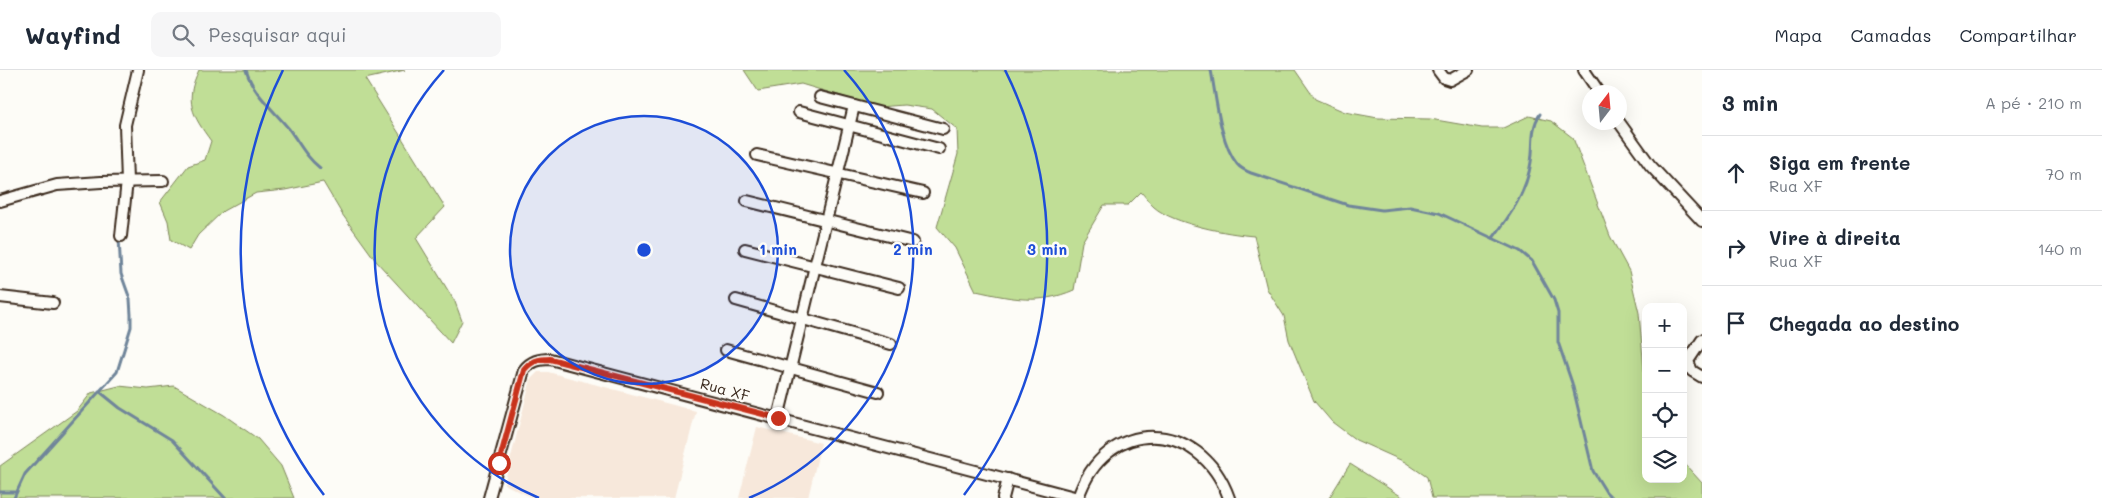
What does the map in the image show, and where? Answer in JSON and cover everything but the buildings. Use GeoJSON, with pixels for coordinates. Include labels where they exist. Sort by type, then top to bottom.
{"type":"FeatureCollection","features":[{"type":"Feature","properties":{"kind":"street"},"geometry":{"type":"LineString","coordinates":[[121,236],[127,181],[124,125],[138,70]]}},
{"type":"Feature","properties":{"kind":"street"},"geometry":{"type":"LineString","coordinates":[[1438,70],[1444,78],[1450,80],[1468,70]]}},
{"type":"Feature","properties":{"kind":"street"},"geometry":{"type":"LineString","coordinates":[[1584,70],[1594,85]]}},
{"type":"Feature","properties":{"kind":"street"},"geometry":{"type":"LineString","coordinates":[[820,97],[943,129]]}},
{"type":"Feature","properties":{"kind":"street"},"geometry":{"type":"LineString","coordinates":[[778,418],[824,220],[854,106]]}},
{"type":"Feature","properties":{"kind":"street"},"geometry":{"type":"LineString","coordinates":[[799,112],[939,149]]}},
{"type":"Feature","properties":{"kind":"street"},"geometry":{"type":"LineString","coordinates":[[1625,130],[1650,165],[1702,221]]}},
{"type":"Feature","properties":{"kind":"street"},"geometry":{"type":"LineString","coordinates":[[756,155],[923,193]]}},
{"type":"Feature","properties":{"kind":"street"},"geometry":{"type":"LineString","coordinates":[[0,202],[57,185],[88,182],[163,182]]}},
{"type":"Feature","properties":{"kind":"street"},"geometry":{"type":"LineString","coordinates":[[747,201],[913,242]]}},
{"type":"Feature","properties":{"kind":"street"},"geometry":{"type":"LineString","coordinates":[[746,249],[899,288]]}},
{"type":"Feature","properties":{"kind":"street"},"geometry":{"type":"LineString","coordinates":[[0,297],[53,303]]}},
{"type":"Feature","properties":{"kind":"street"},"geometry":{"type":"LineString","coordinates":[[736,300],[891,344]]}},
{"type":"Feature","properties":{"kind":"street"},"geometry":{"type":"LineString","coordinates":[[1702,340],[1688,360],[1692,370],[1702,377]]}},
{"type":"Feature","properties":{"kind":"street"},"geometry":{"type":"LineString","coordinates":[[726,350],[878,392]]}},
{"type":"Feature","properties":{"kind":"street","name":"Rua XF"},"geometry":{"type":"LineString","coordinates":[[489,498],[524,370],[528,365],[542,359],[550,359],[778,418],[1078,498]]}},
{"type":"Feature","properties":{"kind":"street"},"geometry":{"type":"LineString","coordinates":[[1078,498],[1085,478],[1097,461],[1114,448],[1154,437],[1175,440],[1194,449],[1210,462],[1222,479],[1229,498]]}},
{"type":"Feature","properties":{"kind":"street"},"geometry":{"type":"LineString","coordinates":[[1003,498],[1008,479]]}},
{"type":"Feature","properties":{"kind":"shaded area"},"geometry":{"type":"Polygon","coordinates":[[[538,372],[548,372],[696,411],[674,498],[533,498],[504,484],[531,379],[538,372]]]}},
{"type":"Feature","properties":{"kind":"shaded area"},"geometry":{"type":"Polygon","coordinates":[[[757,427],[821,443],[808,498],[739,498],[757,427]]]}},
{"type":"Feature","properties":{"kind":"green space"},"geometry":{"type":"Polygon","coordinates":[[[199,70],[405,70],[365,79],[445,207],[416,238],[455,302],[462,321],[451,343],[376,261],[342,214],[323,182],[285,190],[256,193],[223,211],[198,235],[189,250],[171,240],[168,221],[160,202],[188,166],[205,160],[211,141],[199,123],[192,107],[192,91],[199,70]]]}},
{"type":"Feature","properties":{"kind":"green space"},"geometry":{"type":"Polygon","coordinates":[[[744,70],[1295,70],[1315,99],[1345,112],[1378,118],[1430,119],[1482,128],[1503,128],[1529,116],[1551,121],[1573,138],[1610,236],[1629,271],[1639,313],[1642,347],[1642,483],[1687,483],[1687,466],[1702,483],[1702,498],[1432,498],[1427,477],[1405,462],[1356,440],[1332,422],[1314,401],[1289,340],[1284,316],[1267,289],[1254,236],[1202,227],[1174,218],[1154,207],[1141,192],[1128,205],[1104,205],[1082,242],[1074,290],[1049,298],[1037,299],[1014,298],[976,291],[955,248],[937,227],[958,154],[957,129],[932,109],[904,105],[878,107],[801,84],[758,91],[744,70]]]}},
{"type":"Feature","properties":{"kind":"green space"},"geometry":{"type":"Polygon","coordinates":[[[119,386],[148,389],[174,386],[224,415],[258,439],[281,466],[294,498],[0,498],[0,466],[77,411],[91,393],[119,386]]]}},
{"type":"Feature","properties":{"kind":"green space"},"geometry":{"type":"Polygon","coordinates":[[[1350,464],[1404,498],[1329,498],[1350,464]]]}},
{"type":"Feature","properties":{"kind":"waterway"},"geometry":{"type":"LineString","coordinates":[[246,70],[249,79],[259,94],[289,129],[307,155],[320,168]]}},
{"type":"Feature","properties":{"kind":"waterway"},"geometry":{"type":"LineString","coordinates":[[1211,70],[1226,144],[1237,164],[1244,170],[1348,205],[1382,210],[1410,207],[1439,213],[1520,251],[1532,261],[1554,300],[1558,313],[1558,342],[1572,383],[1593,471],[1612,498]]}},
{"type":"Feature","properties":{"kind":"waterway"},"geometry":{"type":"LineString","coordinates":[[1493,238],[1506,221],[1526,183],[1531,162],[1535,125],[1540,114]]}},
{"type":"Feature","properties":{"kind":"waterway"},"geometry":{"type":"LineString","coordinates":[[14,498],[25,474],[117,372],[131,327],[130,299],[121,274],[119,238]]}},
{"type":"Feature","properties":{"kind":"waterway"},"geometry":{"type":"LineString","coordinates":[[99,391],[120,408],[172,440],[225,498]]}},
{"type":"Feature","properties":{"kind":"waterway"},"geometry":{"type":"LineString","coordinates":[[0,492],[15,492]]}},
{"type":"Feature","properties":{"kind":"route"},"geometry":{"type":"LineString","coordinates":[[499,463],[524,370],[528,365],[542,359],[550,359],[778,418]]}}]}
